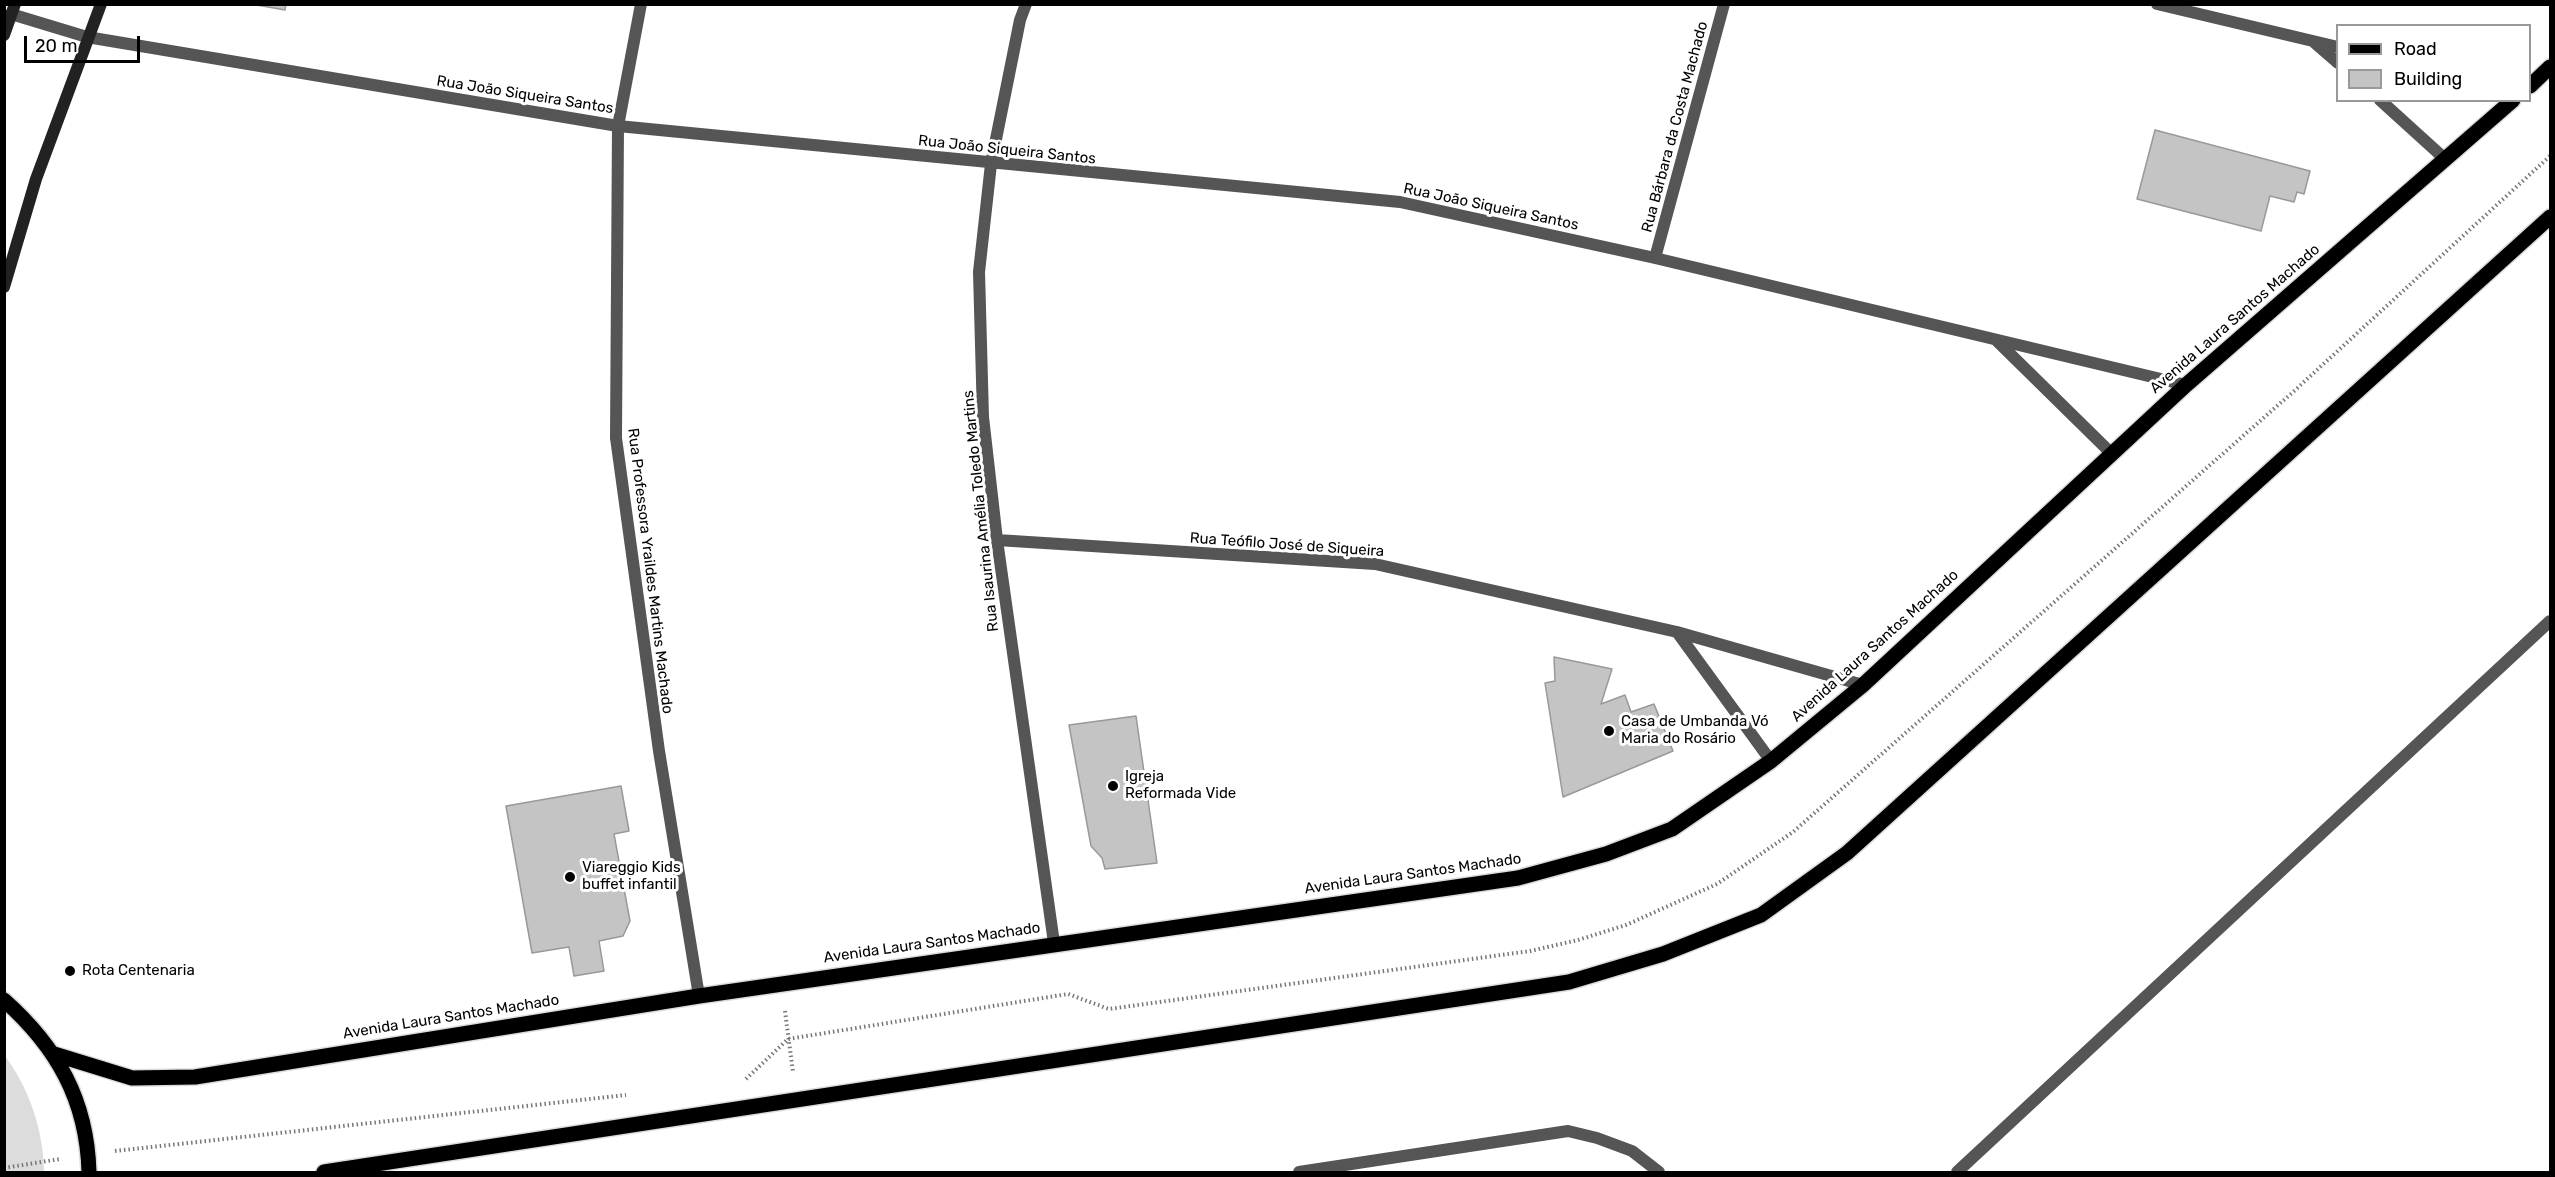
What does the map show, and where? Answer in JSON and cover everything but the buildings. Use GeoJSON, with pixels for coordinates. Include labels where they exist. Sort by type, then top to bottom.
{"type":"FeatureCollection","features":[{"type":"Feature","properties":{"kind":"main road"},"geometry":{"type":"LineString","coordinates":[[4,287],[36,179],[101,4]]}},
{"type":"Feature","properties":{"kind":"main road"},"geometry":{"type":"LineString","coordinates":[[4,34],[13,9]]}},
{"type":"Feature","properties":{"kind":"main road"},"geometry":{"type":"LineString","coordinates":[[2531,84],[2550,67]]}},
{"type":"Feature","properties":{"kind":"main road","name":"Avenida Laura Santos Machado"},"geometry":{"type":"LineString","coordinates":[[54,1054],[132,1078],[195,1077],[699,996],[1054,943],[1518,878],[1606,854],[1672,829],[1771,761],[1863,685],[2186,385],[2511,102]]}},
{"type":"Feature","properties":{"kind":"main road"},"geometry":{"type":"LineString","coordinates":[[324,1173],[1569,982],[1664,954],[1761,915],[1847,853],[2550,217]]}},
{"type":"Feature","properties":{"kind":"main road"},"geometry":{"type":"LineString","coordinates":[[4,1000],[32,1025],[54,1054],[71,1085],[82,1118],[89,1154],[89,1173]]}},
{"type":"Feature","properties":{"kind":"street","name":"Rua Professora Yraildes Martins Machado"},"geometry":{"type":"LineString","coordinates":[[641,4],[618,126],[616,438],[659,751],[699,996]]}},
{"type":"Feature","properties":{"kind":"street","name":"Rua Isaurina Amélia Toledo Martins"},"geometry":{"type":"LineString","coordinates":[[1026,4],[1020,20],[991,164],[979,272],[983,417],[997,540],[1054,943]]}},
{"type":"Feature","properties":{"kind":"street","name":"Rua Bárbara da Costa Machado"},"geometry":{"type":"LineString","coordinates":[[1655,258],[1724,4]]}},
{"type":"Feature","properties":{"kind":"street"},"geometry":{"type":"LineString","coordinates":[[2157,4],[2336,47]]}},
{"type":"Feature","properties":{"kind":"street","name":"Rua João Siqueira Santos"},"geometry":{"type":"LineString","coordinates":[[13,9],[87,37],[618,126],[1400,202],[1655,258],[2186,385]]}},
{"type":"Feature","properties":{"kind":"street"},"geometry":{"type":"LineString","coordinates":[[2314,42],[2336,62]]}},
{"type":"Feature","properties":{"kind":"street"},"geometry":{"type":"LineString","coordinates":[[2382,102],[2445,159]]}},
{"type":"Feature","properties":{"kind":"street"},"geometry":{"type":"LineString","coordinates":[[1995,339],[2112,454]]}},
{"type":"Feature","properties":{"kind":"street","name":"Rua Teófilo José de Siqueira"},"geometry":{"type":"LineString","coordinates":[[997,540],[1375,564],[1677,632],[1863,685]]}},
{"type":"Feature","properties":{"kind":"street"},"geometry":{"type":"LineString","coordinates":[[1957,1173],[2550,621]]}},
{"type":"Feature","properties":{"kind":"street"},"geometry":{"type":"LineString","coordinates":[[1677,632],[1771,761]]}},
{"type":"Feature","properties":{"kind":"street"},"geometry":{"type":"LineString","coordinates":[[1299,1173],[1568,1131],[1632,1150],[1659,1173]]}},
{"type":"Feature","properties":{"kind":"path"},"geometry":{"type":"LineString","coordinates":[[742,1083],[788,1039],[1068,994],[1109,1009],[1530,951],[1626,925],[1690,897],[1756,860],[1793,832],[2293,392],[2550,156]]}},
{"type":"Feature","properties":{"kind":"path"},"geometry":{"type":"LineString","coordinates":[[782,984],[796,1100]]}},
{"type":"Feature","properties":{"kind":"path"},"geometry":{"type":"LineString","coordinates":[[4,1168],[89,1154],[635,1094]]}},
{"type":"Feature","properties":{"kind":"shaded area"},"geometry":{"type":"Polygon","coordinates":[[[5,1056],[22,1083],[34,1111],[41,1141],[44,1172],[5,1172],[5,1056]]]}},
{"type":"Feature","properties":{"kind":"place","name":"Casa de Umbanda Vó Maria do Rosário"},"geometry":{"type":"Point","coordinates":[1609,731]}},
{"type":"Feature","properties":{"kind":"place","name":"Igreja Reformada Vide"},"geometry":{"type":"Point","coordinates":[1113,786]}},
{"type":"Feature","properties":{"kind":"place","name":"Viareggio Kids buffet infantil"},"geometry":{"type":"Point","coordinates":[570,877]}},
{"type":"Feature","properties":{"kind":"place","name":"Rota Centenaria"},"geometry":{"type":"Point","coordinates":[70,971]}}]}
